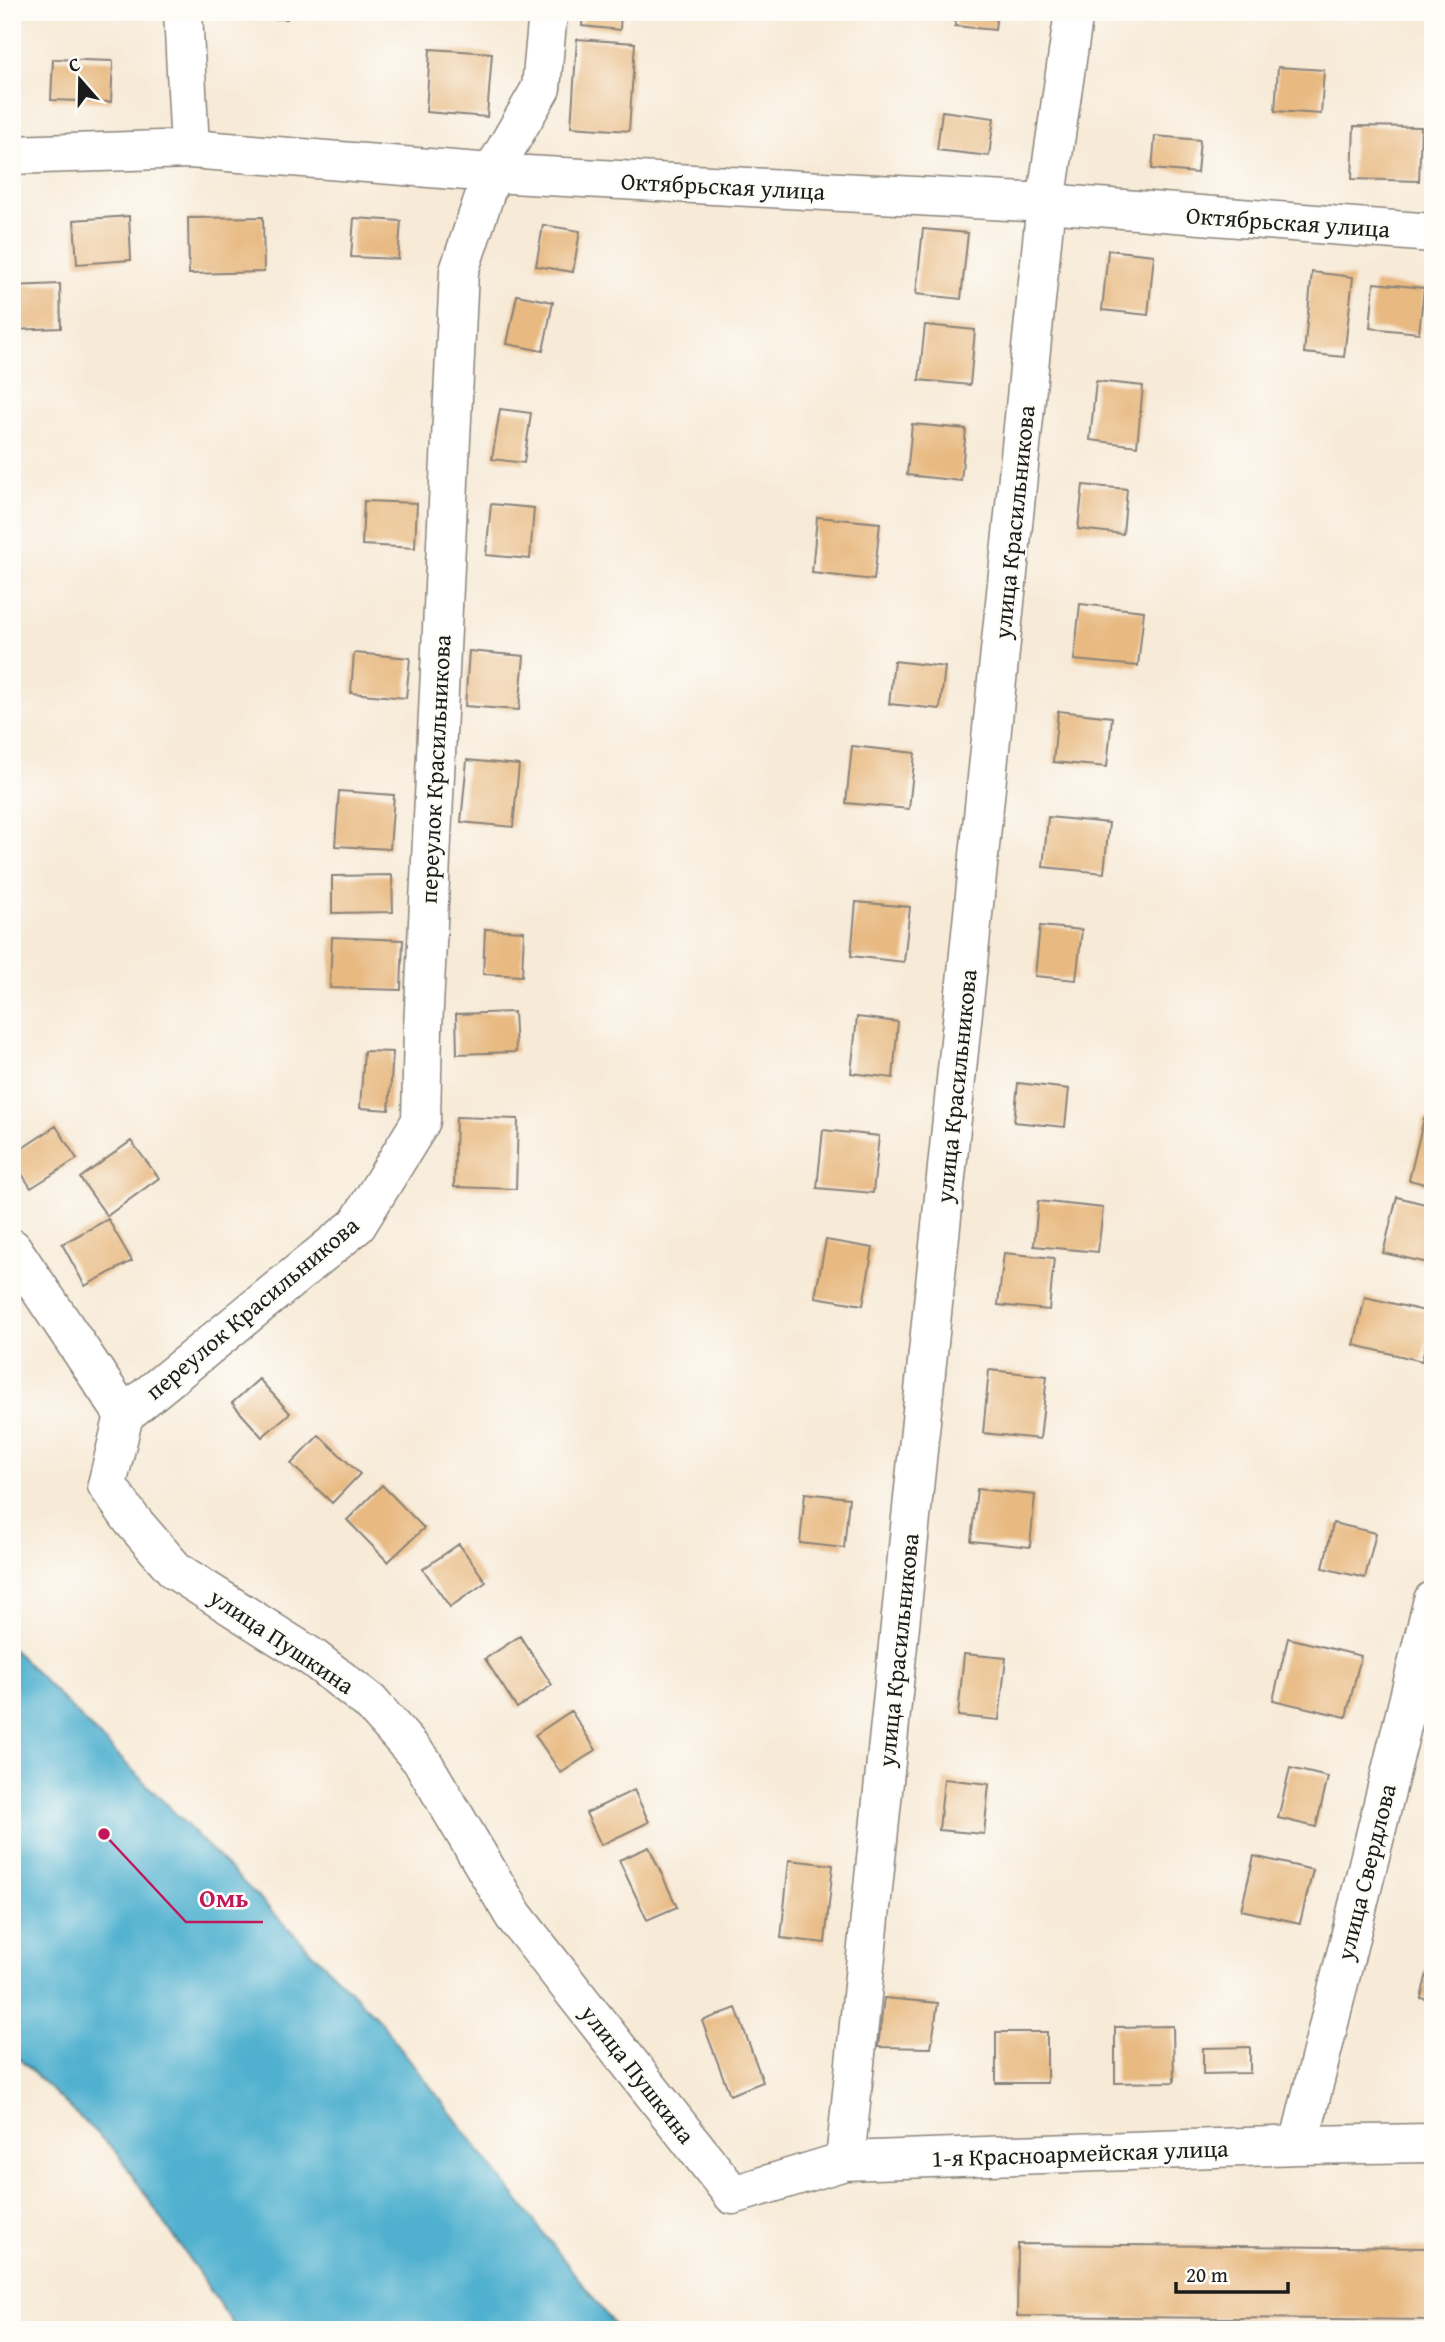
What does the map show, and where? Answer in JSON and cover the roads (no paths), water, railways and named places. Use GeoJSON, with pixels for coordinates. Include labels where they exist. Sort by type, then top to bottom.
{"type":"FeatureCollection","features":[{"type":"Feature","properties":{"kind":"street"},"geometry":{"type":"LineString","coordinates":[[183,12],[190,149]]}},
{"type":"Feature","properties":{"kind":"street","name":"переулок Красильникова"},"geometry":{"type":"LineString","coordinates":[[124,1415],[357,1225],[421,1121],[423,1028],[459,271],[492,173],[541,88],[548,12]]}},
{"type":"Feature","properties":{"kind":"street","name":"улица Красильникова"},"geometry":{"type":"LineString","coordinates":[[845,2161],[1046,203],[1074,12]]}},
{"type":"Feature","properties":{"kind":"street","name":"Октябрьская улица"},"geometry":{"type":"LineString","coordinates":[[12,155],[190,149],[492,173],[1046,203],[1433,233]]}},
{"type":"Feature","properties":{"kind":"street"},"geometry":{"type":"LineString","coordinates":[[12,1248],[124,1415]]}},
{"type":"Feature","properties":{"kind":"street","name":"улица Пушкина"},"geometry":{"type":"LineString","coordinates":[[124,1415],[107,1485],[131,1519],[176,1571],[313,1658],[370,1702],[422,1761],[514,1916],[733,2195]]}},
{"type":"Feature","properties":{"kind":"street","name":"улица Свердлова"},"geometry":{"type":"LineString","coordinates":[[1299,2145],[1433,1600]]}},
{"type":"Feature","properties":{"kind":"street","name":"1-я Красноармейская улица"},"geometry":{"type":"LineString","coordinates":[[733,2195],[845,2161],[1299,2145],[1433,2143]]}},
{"type":"Feature","properties":{"kind":"water"},"geometry":{"type":"Polygon","coordinates":[[[12,1648],[379,2020],[618,2330],[237,2330],[118,2154],[12,2052],[12,1648]]]}},
{"type":"Feature","properties":{"kind":"place","name":"Омь"},"geometry":{"type":"Point","coordinates":[104,1834]}}]}
